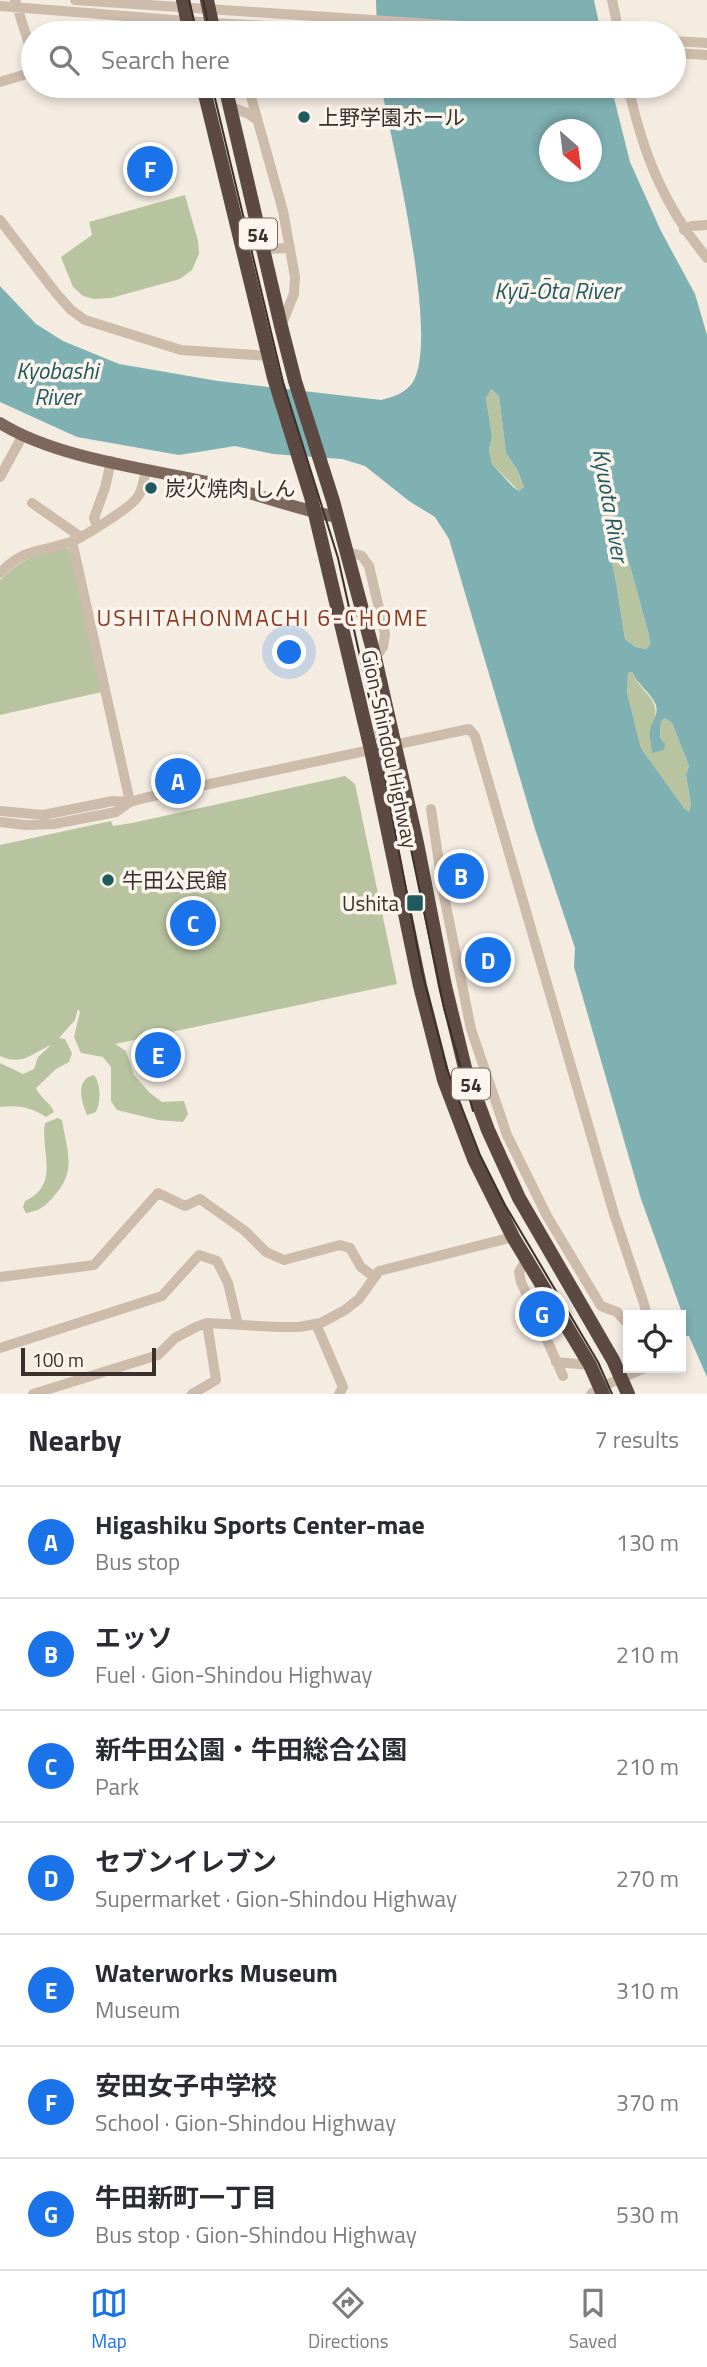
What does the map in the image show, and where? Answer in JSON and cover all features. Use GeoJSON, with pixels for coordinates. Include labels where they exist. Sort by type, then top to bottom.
{"type":"FeatureCollection","features":[{"type":"Feature","properties":{"kind":"highway","name":"Gion-Shindou Highway"},"geometry":{"type":"LineString","coordinates":[[206,98],[274,378],[310,494],[371,750],[420,986],[444,1080],[474,1159],[513,1237],[590,1366],[598,1392]]}},
{"type":"Feature","properties":{"kind":"highway","name":"54"},"geometry":{"type":"LineString","coordinates":[[227,98],[295,381],[337,516]]}},
{"type":"Feature","properties":{"kind":"highway","name":"Gion-Shindou Highway"},"geometry":{"type":"LineString","coordinates":[[337,516],[375,658],[465,1068],[488,1130],[519,1198],[623,1379],[628,1394]]}},
{"type":"Feature","properties":{"kind":"main road"},"geometry":{"type":"LineString","coordinates":[[0,423],[23,435],[70,451],[222,485],[314,512],[337,516]]}},
{"type":"Feature","properties":{"kind":"street"},"geometry":{"type":"LineString","coordinates":[[75,0],[112,1],[186,15]]}},
{"type":"Feature","properties":{"kind":"street"},"geometry":{"type":"LineString","coordinates":[[612,0],[616,21]]}},
{"type":"Feature","properties":{"kind":"street"},"geometry":{"type":"LineString","coordinates":[[17,4],[22,21]]}},
{"type":"Feature","properties":{"kind":"street"},"geometry":{"type":"LineString","coordinates":[[0,6],[17,4],[303,21]]}},
{"type":"Feature","properties":{"kind":"street"},"geometry":{"type":"LineString","coordinates":[[686,42],[707,43]]}},
{"type":"Feature","properties":{"kind":"street"},"geometry":{"type":"LineString","coordinates":[[686,54],[707,55]]}},
{"type":"Feature","properties":{"kind":"street"},"geometry":{"type":"LineString","coordinates":[[0,82],[21,76]]}},
{"type":"Feature","properties":{"kind":"street"},"geometry":{"type":"LineString","coordinates":[[251,98],[283,211],[295,277],[294,294],[281,326]]}},
{"type":"Feature","properties":{"kind":"street"},"geometry":{"type":"LineString","coordinates":[[631,98],[653,174],[684,230],[707,258]]}},
{"type":"Feature","properties":{"kind":"street"},"geometry":{"type":"LineString","coordinates":[[229,106],[249,114],[257,121]]}},
{"type":"Feature","properties":{"kind":"street"},"geometry":{"type":"LineString","coordinates":[[0,220],[56,293],[71,310],[85,320],[181,350],[270,356]]}},
{"type":"Feature","properties":{"kind":"street"},"geometry":{"type":"LineString","coordinates":[[684,230],[692,226],[707,225]]}},
{"type":"Feature","properties":{"kind":"street"},"geometry":{"type":"LineString","coordinates":[[262,248],[290,248]]}},
{"type":"Feature","properties":{"kind":"street"},"geometry":{"type":"LineString","coordinates":[[0,477],[23,435]]}},
{"type":"Feature","properties":{"kind":"street"},"geometry":{"type":"LineString","coordinates":[[97,526],[93,518],[105,488],[111,461]]}},
{"type":"Feature","properties":{"kind":"street"},"geometry":{"type":"LineString","coordinates":[[0,573],[10,562],[29,551],[77,539],[136,500],[141,493],[146,469]]}},
{"type":"Feature","properties":{"kind":"street"},"geometry":{"type":"LineString","coordinates":[[33,503],[77,539],[130,802]]}},
{"type":"Feature","properties":{"kind":"street"},"geometry":{"type":"LineString","coordinates":[[0,811],[43,815],[113,801],[130,802],[469,729],[475,736],[614,1214],[645,1310]]}},
{"type":"Feature","properties":{"kind":"street"},"geometry":{"type":"LineString","coordinates":[[0,822],[54,824],[116,811],[130,802]]}},
{"type":"Feature","properties":{"kind":"street"},"geometry":{"type":"LineString","coordinates":[[431,809],[437,860],[464,994],[480,1060],[507,1135],[523,1171],[601,1306],[617,1312],[623,1319]]}},
{"type":"Feature","properties":{"kind":"street"},"geometry":{"type":"LineString","coordinates":[[417,843],[437,860]]}},
{"type":"Feature","properties":{"kind":"street"},"geometry":{"type":"LineString","coordinates":[[445,986],[464,994]]}},
{"type":"Feature","properties":{"kind":"street"},"geometry":{"type":"LineString","coordinates":[[488,1130],[507,1135]]}},
{"type":"Feature","properties":{"kind":"street"},"geometry":{"type":"LineString","coordinates":[[0,1277],[94,1265],[158,1193],[185,1206],[200,1199],[245,1231],[266,1252],[284,1261],[340,1245],[350,1248],[361,1266],[373,1276]]}},
{"type":"Feature","properties":{"kind":"street"},"geometry":{"type":"LineString","coordinates":[[33,1394],[158,1355],[175,1338],[195,1326],[207,1323],[299,1327],[316,1324],[345,1310],[359,1299],[379,1271],[513,1237]]}},
{"type":"Feature","properties":{"kind":"street"},"geometry":{"type":"LineString","coordinates":[[0,1348],[162,1296],[199,1255],[217,1261],[228,1283],[238,1325]]}},
{"type":"Feature","properties":{"kind":"street"},"geometry":{"type":"LineString","coordinates":[[565,1276],[570,1256]]}},
{"type":"Feature","properties":{"kind":"street"},"geometry":{"type":"LineString","coordinates":[[526,1260],[519,1272],[521,1282],[563,1376]]}},
{"type":"Feature","properties":{"kind":"street"},"geometry":{"type":"LineString","coordinates":[[192,1394],[216,1380],[207,1323]]}},
{"type":"Feature","properties":{"kind":"street"},"geometry":{"type":"LineString","coordinates":[[316,1324],[343,1387],[339,1394]]}},
{"type":"Feature","properties":{"kind":"street"},"geometry":{"type":"LineString","coordinates":[[556,1362],[590,1366]]}},
{"type":"Feature","properties":{"kind":"street"},"geometry":{"type":"LineString","coordinates":[[598,1392],[635,1373]]}},
{"type":"Feature","properties":{"kind":"green space"},"geometry":{"type":"Polygon","coordinates":[[[185,195],[198,241],[199,254],[192,270],[180,279],[111,298],[94,299],[83,296],[73,287],[61,257],[92,235],[89,222],[185,195]]]}},
{"type":"Feature","properties":{"kind":"green space"},"geometry":{"type":"Polygon","coordinates":[[[490,388],[499,396],[506,453],[517,469],[524,487],[519,491],[492,464],[489,450],[492,436],[486,398],[490,388]]]}},
{"type":"Feature","properties":{"kind":"green space"},"geometry":{"type":"Polygon","coordinates":[[[601,491],[605,491],[625,548],[649,635],[650,645],[646,649],[635,647],[625,639],[599,500],[601,491]]]}},
{"type":"Feature","properties":{"kind":"green space"},"geometry":{"type":"Polygon","coordinates":[[[66,548],[71,551],[102,692],[0,715],[0,580],[30,558],[66,548]]]}},
{"type":"Feature","properties":{"kind":"green space"},"geometry":{"type":"Polygon","coordinates":[[[632,672],[654,705],[654,720],[650,730],[660,739],[661,721],[665,718],[672,723],[689,766],[686,775],[691,805],[689,812],[641,748],[627,692],[628,673],[632,672]]]}},
{"type":"Feature","properties":{"kind":"green space"},"geometry":{"type":"Polygon","coordinates":[[[345,776],[355,784],[397,984],[115,1044],[126,1051],[134,1075],[150,1093],[162,1102],[184,1101],[188,1114],[183,1122],[158,1120],[117,1110],[111,1101],[111,1067],[103,1057],[81,1053],[74,1037],[80,1012],[78,1009],[75,1020],[59,1038],[65,1039],[72,1053],[69,1062],[56,1069],[36,1088],[54,1112],[46,1117],[24,1107],[0,1107],[0,1063],[23,1074],[34,1069],[38,1057],[51,1045],[21,1059],[0,1056],[0,845],[111,821],[113,826],[132,823],[345,776]]]}},
{"type":"Feature","properties":{"kind":"green space"},"geometry":{"type":"Polygon","coordinates":[[[94,1075],[100,1093],[99,1103],[96,1112],[87,1115],[81,1091],[84,1081],[94,1075]]]}},
{"type":"Feature","properties":{"kind":"green space"},"geometry":{"type":"Polygon","coordinates":[[[58,1118],[62,1120],[68,1151],[66,1178],[48,1203],[26,1213],[23,1207],[25,1201],[43,1186],[46,1176],[45,1123],[58,1118]]]}},
{"type":"Feature","properties":{"kind":"water"},"geometry":{"type":"Polygon","coordinates":[[[376,0],[594,0],[598,21],[377,21],[376,0]]]}},
{"type":"Feature","properties":{"kind":"water","name":"Kyū-Ōta River"},"geometry":{"type":"Polygon","coordinates":[[[383,98],[614,98],[630,162],[661,231],[695,294],[707,335],[707,1377],[689,1336],[686,1336],[686,1310],[681,1310],[641,1199],[574,967],[575,948],[535,829],[449,539],[435,517],[409,501],[365,466],[342,459],[273,454],[235,446],[179,455],[77,437],[0,402],[0,286],[36,324],[63,341],[119,364],[218,381],[381,400],[395,396],[413,382],[420,359],[418,284],[383,98]],[[491,389],[486,398],[492,436],[489,450],[492,464],[519,491],[524,487],[517,469],[506,453],[499,396],[491,389]],[[601,491],[599,500],[625,639],[635,647],[646,649],[650,645],[649,635],[625,548],[605,492],[601,491]],[[632,672],[628,673],[627,692],[641,748],[689,812],[691,805],[686,775],[689,766],[672,723],[665,718],[661,721],[660,738],[665,744],[664,750],[652,753],[650,730],[656,707],[653,699],[632,672]]]}},
{"type":"Feature","properties":{"kind":"tram line"},"geometry":{"type":"LineString","coordinates":[[189,0],[194,21]]}},
{"type":"Feature","properties":{"kind":"tram line"},"geometry":{"type":"LineString","coordinates":[[203,0],[207,21]]}},
{"type":"Feature","properties":{"kind":"tram line"},"geometry":{"type":"LineString","coordinates":[[215,98],[283,382],[338,558],[371,706],[422,972],[447,1069],[480,1155],[505,1205],[598,1362],[612,1394]]}},
{"type":"Feature","properties":{"kind":"tram line"},"geometry":{"type":"LineString","coordinates":[[387,750],[407,830],[444,1008],[473,1111]]}},
{"type":"Feature","properties":{"kind":"place","name":"上野学園ホール"},"geometry":{"type":"Point","coordinates":[304,117]}},
{"type":"Feature","properties":{"kind":"place","name":"安田女子中学校"},"geometry":{"type":"Point","coordinates":[150,169]}},
{"type":"Feature","properties":{"kind":"place","name":"炭火焼肉 しん"},"geometry":{"type":"Point","coordinates":[151,488]}},
{"type":"Feature","properties":{"kind":"place","name":"Higashiku Sports Center-mae"},"geometry":{"type":"Point","coordinates":[178,781]}},
{"type":"Feature","properties":{"kind":"place","name":"エッソ"},"geometry":{"type":"Point","coordinates":[461,876]}},
{"type":"Feature","properties":{"kind":"place","name":"牛田公民館"},"geometry":{"type":"Point","coordinates":[108,880]}},
{"type":"Feature","properties":{"kind":"place","name":"Ushita"},"geometry":{"type":"Point","coordinates":[415,903]}},
{"type":"Feature","properties":{"kind":"place","name":"新牛田公園・牛田総合公園"},"geometry":{"type":"Point","coordinates":[193,923]}},
{"type":"Feature","properties":{"kind":"place","name":"セブンイレブン"},"geometry":{"type":"Point","coordinates":[488,960]}},
{"type":"Feature","properties":{"kind":"place","name":"Waterworks Museum"},"geometry":{"type":"Point","coordinates":[158,1055]}},
{"type":"Feature","properties":{"kind":"place","name":"牛田新町一丁目"},"geometry":{"type":"Point","coordinates":[542,1314]}},
{"type":"Feature","properties":{"kind":"district","name":"USHITAHONMACHI 6-CHOME"},"geometry":{"type":"Point","coordinates":[263,617]}},
{"type":"Feature","properties":{"kind":"water label","name":"Kyobashi River"},"geometry":{"type":"Point","coordinates":[57,383]}},
{"type":"Feature","properties":{"kind":"water label","name":"Kyuota River"},"geometry":{"type":"Point","coordinates":[611,505]}}]}
